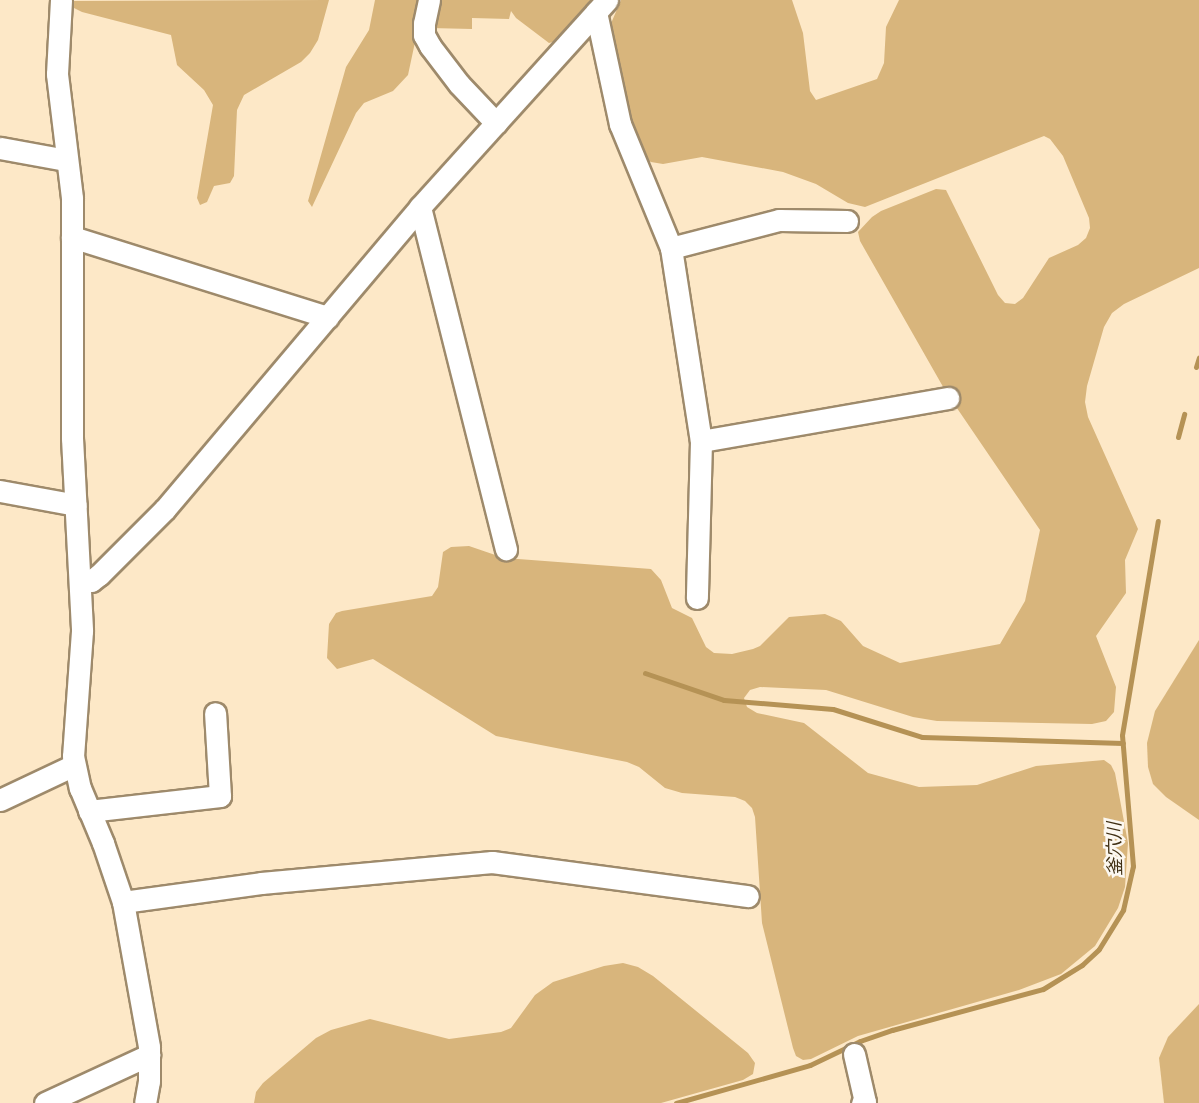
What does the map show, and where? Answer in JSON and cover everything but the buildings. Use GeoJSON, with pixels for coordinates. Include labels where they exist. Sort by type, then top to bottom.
{"type":"FeatureCollection","features":[{"type":"Feature","properties":{"kind":"street"},"geometry":{"type":"LineString","coordinates":[[61,0],[57,74],[72,198],[72,438],[82,652],[73,740],[74,765],[123,902],[149,1055],[145,1103]]}},
{"type":"Feature","properties":{"kind":"street"},"geometry":{"type":"LineString","coordinates":[[429,0],[424,29],[430,46],[459,84],[496,123]]}},
{"type":"Feature","properties":{"kind":"street"},"geometry":{"type":"LineString","coordinates":[[80,581],[91,581],[99,575],[165,509],[420,207],[601,6]]}},
{"type":"Feature","properties":{"kind":"street"},"geometry":{"type":"LineString","coordinates":[[601,6],[620,124],[671,248],[701,441],[697,598]]}},
{"type":"Feature","properties":{"kind":"street"},"geometry":{"type":"LineString","coordinates":[[0,148],[66,160]]}},
{"type":"Feature","properties":{"kind":"street"},"geometry":{"type":"LineString","coordinates":[[420,207],[506,549]]}},
{"type":"Feature","properties":{"kind":"street"},"geometry":{"type":"LineString","coordinates":[[671,248],[779,220],[847,221]]}},
{"type":"Feature","properties":{"kind":"street"},"geometry":{"type":"LineString","coordinates":[[72,237],[328,317]]}},
{"type":"Feature","properties":{"kind":"street"},"geometry":{"type":"LineString","coordinates":[[701,441],[948,398]]}},
{"type":"Feature","properties":{"kind":"street"},"geometry":{"type":"LineString","coordinates":[[0,491],[76,504]]}},
{"type":"Feature","properties":{"kind":"street"},"geometry":{"type":"LineString","coordinates":[[89,811],[220,796],[215,713]]}},
{"type":"Feature","properties":{"kind":"street"},"geometry":{"type":"LineString","coordinates":[[0,800],[74,765]]}},
{"type":"Feature","properties":{"kind":"street"},"geometry":{"type":"LineString","coordinates":[[123,902],[261,883],[492,862],[748,896]]}},
{"type":"Feature","properties":{"kind":"street"},"geometry":{"type":"LineString","coordinates":[[855,1054],[865,1102],[862,1103]]}},
{"type":"Feature","properties":{"kind":"street"},"geometry":{"type":"LineString","coordinates":[[45,1103],[149,1055]]}},
{"type":"Feature","properties":{"kind":"shaded area"},"geometry":{"type":"Polygon","coordinates":[[[329,0],[318,40],[310,53],[301,62],[244,95],[237,110],[234,176],[230,183],[214,186],[207,202],[200,205],[197,198],[213,105],[204,90],[177,65],[171,35],[82,12],[74,8],[70,1],[329,0]]]}},
{"type":"Feature","properties":{"kind":"shaded area"},"geometry":{"type":"Polygon","coordinates":[[[375,0],[424,0],[408,75],[393,91],[364,103],[356,113],[312,207],[308,201],[346,67],[369,30],[375,0]]]}},
{"type":"Feature","properties":{"kind":"shaded area"},"geometry":{"type":"Polygon","coordinates":[[[435,0],[594,0],[557,41],[549,43],[516,18],[511,11],[509,19],[472,18],[472,29],[430,28],[435,0]]]}},
{"type":"Feature","properties":{"kind":"shaded area"},"geometry":{"type":"Polygon","coordinates":[[[621,0],[792,0],[803,33],[810,91],[816,100],[877,79],[884,63],[886,27],[899,0],[1199,0],[1199,268],[1124,304],[1112,313],[1104,327],[1087,386],[1085,402],[1088,417],[1138,529],[1125,560],[1126,593],[1096,636],[1116,687],[1114,712],[1106,721],[1092,724],[937,721],[913,717],[826,690],[760,687],[750,690],[744,698],[747,707],[757,713],[804,723],[868,773],[919,787],[977,785],[1036,766],[1104,760],[1111,765],[1115,773],[1128,843],[1125,887],[1118,908],[1095,946],[1061,974],[1019,990],[858,1036],[811,1059],[803,1060],[796,1056],[793,1048],[762,923],[755,817],[752,808],[745,801],[735,797],[682,793],[665,788],[639,767],[627,762],[496,736],[373,659],[337,669],[327,658],[329,624],[336,613],[342,611],[432,596],[438,587],[443,552],[451,547],[469,546],[504,558],[651,569],[661,580],[672,608],[692,618],[706,647],[714,653],[732,654],[753,649],[760,646],[789,617],[825,614],[841,621],[863,646],[900,663],[1000,644],[1025,601],[1040,530],[946,392],[860,241],[858,232],[881,211],[936,189],[946,190],[998,295],[1005,303],[1015,304],[1023,298],[1049,258],[1078,245],[1086,238],[1090,228],[1089,218],[1063,156],[1050,139],[1044,136],[865,207],[848,203],[816,184],[783,172],[702,157],[663,164],[651,162],[641,157],[634,145],[609,28],[621,0]]]}},
{"type":"Feature","properties":{"kind":"shaded area"},"geometry":{"type":"Polygon","coordinates":[[[1199,640],[1199,820],[1166,797],[1153,784],[1148,767],[1147,743],[1155,711],[1199,640]]]}},
{"type":"Feature","properties":{"kind":"shaded area"},"geometry":{"type":"Polygon","coordinates":[[[623,963],[638,967],[653,976],[748,1053],[755,1063],[753,1074],[743,1080],[661,1103],[254,1103],[256,1092],[263,1083],[316,1038],[331,1030],[370,1019],[449,1039],[501,1032],[511,1028],[535,995],[553,982],[604,966],[623,963]]]}},
{"type":"Feature","properties":{"kind":"shaded area"},"geometry":{"type":"Polygon","coordinates":[[[1199,1004],[1199,1103],[1164,1103],[1159,1058],[1168,1037],[1199,1004]]]}},
{"type":"Feature","properties":{"kind":"waterway","name":"釜穴川"},"geometry":{"type":"LineString","coordinates":[[1196,367],[1199,357]]}},
{"type":"Feature","properties":{"kind":"waterway","name":"釜穴川"},"geometry":{"type":"LineString","coordinates":[[1178,437],[1184,414]]}},
{"type":"Feature","properties":{"kind":"waterway","name":"釜穴川"},"geometry":{"type":"LineString","coordinates":[[676,1103],[810,1065],[860,1041],[892,1030],[1043,989],[1082,965],[1099,949],[1123,910],[1133,866],[1122,735],[1158,521]]}},
{"type":"Feature","properties":{"kind":"waterway"},"geometry":{"type":"LineString","coordinates":[[645,673],[724,700],[833,709],[922,737],[1123,743]]}}]}
